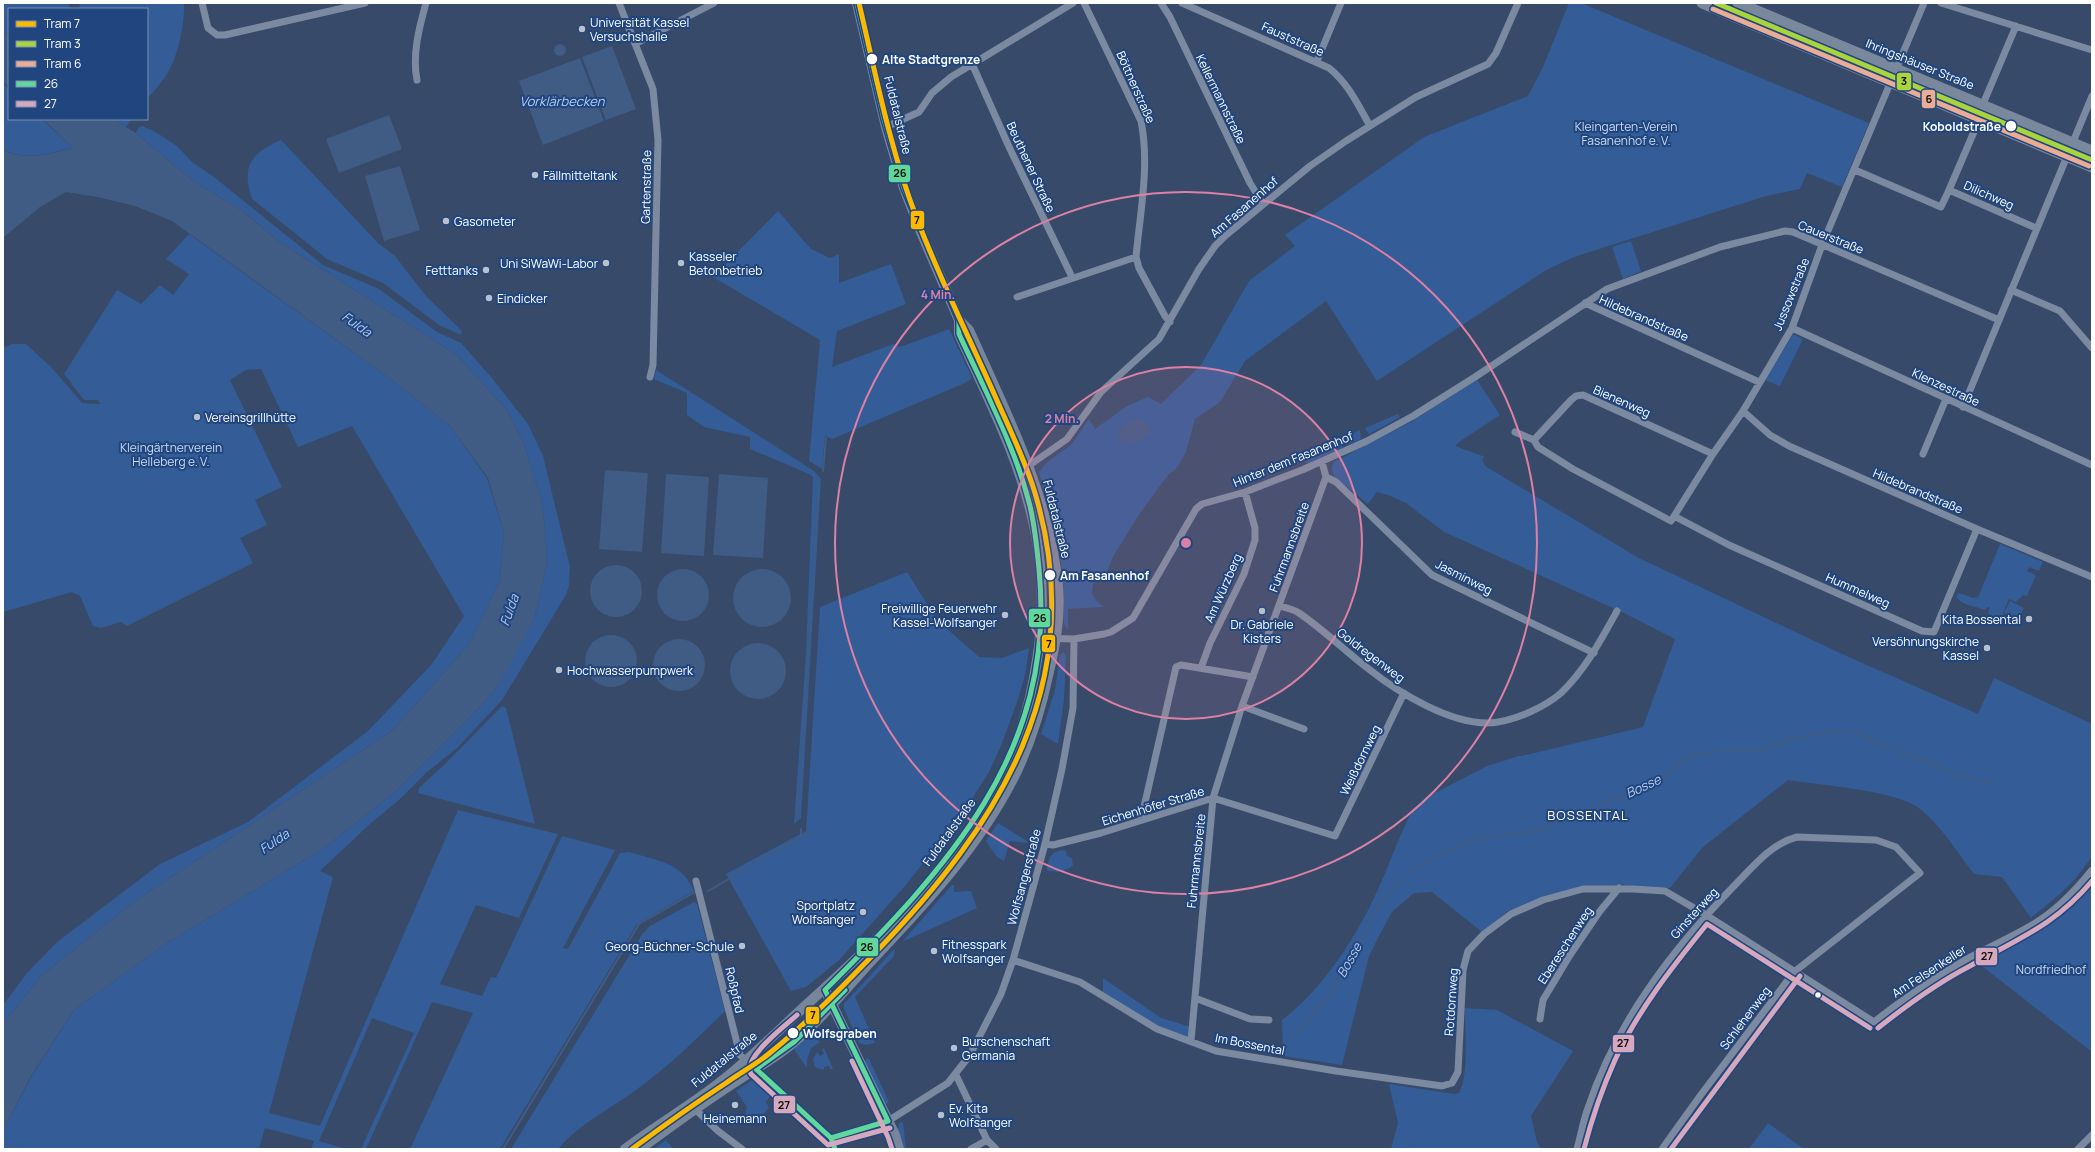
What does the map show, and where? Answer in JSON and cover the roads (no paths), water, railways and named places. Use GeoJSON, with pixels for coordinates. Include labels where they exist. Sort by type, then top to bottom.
{"type":"FeatureCollection","features":[{"type":"Feature","properties":{"kind":"main road","name":"Fuldatalstraße"},"geometry":{"type":"LineString","coordinates":[[625,1149],[721,1082],[746,1061],[825,990],[907,907],[953,852],[983,809],[1009,761],[1020,733],[1033,688],[1042,612],[1039,558],[1035,531],[1019,471],[959,334],[959,320],[915,218],[886,127],[857,3]]}},
{"type":"Feature","properties":{"kind":"main road"},"geometry":{"type":"LineString","coordinates":[[1702,3],[2092,167]]}},
{"type":"Feature","properties":{"kind":"main road","name":"Ihringshäuser Straße"},"geometry":{"type":"LineString","coordinates":[[1738,3],[2092,150]]}},
{"type":"Feature","properties":{"kind":"main road","name":"Fuldatalstraße"},"geometry":{"type":"LineString","coordinates":[[640,1149],[794,1042],[832,1005],[931,896],[962,858],[990,818],[1016,772],[1032,735],[1046,684],[1056,639],[1058,590],[1056,566],[1049,532],[1029,467],[970,330],[959,320]]}},
{"type":"Feature","properties":{"kind":"main road"},"geometry":{"type":"LineString","coordinates":[[825,990],[888,1121],[899,1149]]}},
{"type":"Feature","properties":{"kind":"street"},"geometry":{"type":"LineString","coordinates":[[202,3],[206,24],[212,33],[225,35],[364,3]]}},
{"type":"Feature","properties":{"kind":"street"},"geometry":{"type":"LineString","coordinates":[[416,80],[414,70],[418,30],[426,3]]}},
{"type":"Feature","properties":{"kind":"street","name":"Gartenstraße"},"geometry":{"type":"LineString","coordinates":[[619,3],[653,89],[658,140],[653,365],[650,377]]}},
{"type":"Feature","properties":{"kind":"street"},"geometry":{"type":"LineString","coordinates":[[635,44],[714,3]]}},
{"type":"Feature","properties":{"kind":"street"},"geometry":{"type":"LineString","coordinates":[[886,127],[919,112],[941,84],[973,66],[1073,3]]}},
{"type":"Feature","properties":{"kind":"street","name":"Böttnerstraße"},"geometry":{"type":"LineString","coordinates":[[1084,3],[1142,121],[1145,140],[1136,257],[1139,268],[1164,316],[1170,322]]}},
{"type":"Feature","properties":{"kind":"street","name":"Kellermannstraße"},"geometry":{"type":"LineString","coordinates":[[1161,3],[1170,17],[1250,183],[1263,204]]}},
{"type":"Feature","properties":{"kind":"street","name":"Fauststraße"},"geometry":{"type":"LineString","coordinates":[[1185,3],[1317,61],[1340,76],[1370,126]]}},
{"type":"Feature","properties":{"kind":"street"},"geometry":{"type":"LineString","coordinates":[[1317,61],[1341,3]]}},
{"type":"Feature","properties":{"kind":"street","name":"Am Fasanenhof"},"geometry":{"type":"LineString","coordinates":[[1019,471],[1029,467],[1067,439],[1101,392],[1159,339],[1199,269],[1215,246],[1263,204],[1310,166],[1370,126],[1416,97],[1488,64],[1496,53],[1518,3]]}},
{"type":"Feature","properties":{"kind":"street","name":"Jussowstraße"},"geometry":{"type":"LineString","coordinates":[[1672,518],[1713,454],[1743,411],[1792,328],[1822,245],[1855,170],[1924,3]]}},
{"type":"Feature","properties":{"kind":"street"},"geometry":{"type":"LineString","coordinates":[[1941,3],[2092,50]]}},
{"type":"Feature","properties":{"kind":"street"},"geometry":{"type":"LineString","coordinates":[[1983,104],[2016,26]]}},
{"type":"Feature","properties":{"kind":"street","name":"Beuthener Straße"},"geometry":{"type":"LineString","coordinates":[[973,66],[1010,149],[1072,277]]}},
{"type":"Feature","properties":{"kind":"street"},"geometry":{"type":"LineString","coordinates":[[1963,407],[2092,96]]}},
{"type":"Feature","properties":{"kind":"street"},"geometry":{"type":"LineString","coordinates":[[1949,190],[1979,120]]}},
{"type":"Feature","properties":{"kind":"street","name":"Dilichweg"},"geometry":{"type":"LineString","coordinates":[[1855,170],[1941,207],[1949,190],[2036,228]]}},
{"type":"Feature","properties":{"kind":"street","name":"Cauerstraße"},"geometry":{"type":"LineString","coordinates":[[1585,303],[1618,284],[1720,247],[1785,231],[1792,232],[1999,320]]}},
{"type":"Feature","properties":{"kind":"street"},"geometry":{"type":"LineString","coordinates":[[1017,297],[1072,277],[1136,257]]}},
{"type":"Feature","properties":{"kind":"street"},"geometry":{"type":"LineString","coordinates":[[2011,290],[2060,311],[2092,348]]}},
{"type":"Feature","properties":{"kind":"street","name":"Hildebrandstraße"},"geometry":{"type":"LineString","coordinates":[[1585,303],[1759,382]]}},
{"type":"Feature","properties":{"kind":"street","name":"Hinter dem Fasanenhof"},"geometry":{"type":"LineString","coordinates":[[1040,638],[1074,639],[1111,632],[1133,618],[1196,509],[1202,504],[1245,492],[1322,462],[1368,441],[1413,416],[1585,303]]}},
{"type":"Feature","properties":{"kind":"street","name":"Klenzestraße"},"geometry":{"type":"LineString","coordinates":[[1792,328],[2092,465]]}},
{"type":"Feature","properties":{"kind":"street","name":"Bienenweg"},"geometry":{"type":"LineString","coordinates":[[1534,440],[1571,400],[1576,396],[1583,395],[1713,454]]}},
{"type":"Feature","properties":{"kind":"street"},"geometry":{"type":"LineString","coordinates":[[1923,454],[1946,399]]}},
{"type":"Feature","properties":{"kind":"street","name":"Hildebrandstraße"},"geometry":{"type":"LineString","coordinates":[[1743,411],[1770,435],[1789,446],[2092,578]]}},
{"type":"Feature","properties":{"kind":"street"},"geometry":{"type":"LineString","coordinates":[[1515,432],[1534,440],[1538,447],[1573,469],[1672,518]]}},
{"type":"Feature","properties":{"kind":"street"},"geometry":{"type":"LineString","coordinates":[[1322,462],[1326,477]]}},
{"type":"Feature","properties":{"kind":"street","name":"Fuhrmannsbreite"},"geometry":{"type":"LineString","coordinates":[[1191,1041],[1213,798],[1242,706],[1280,606],[1326,477]]}},
{"type":"Feature","properties":{"kind":"street","name":"Jasminweg"},"geometry":{"type":"LineString","coordinates":[[1326,477],[1336,482],[1432,575],[1594,653]]}},
{"type":"Feature","properties":{"kind":"street","name":"Am Würzberg"},"geometry":{"type":"LineString","coordinates":[[1201,668],[1210,643],[1244,573],[1255,540],[1255,528],[1245,492]]}},
{"type":"Feature","properties":{"kind":"street","name":"Hummelweg"},"geometry":{"type":"LineString","coordinates":[[1672,518],[1922,631],[1934,632],[1977,529]]}},
{"type":"Feature","properties":{"kind":"street","name":"Goldregenweg"},"geometry":{"type":"LineString","coordinates":[[1280,606],[1298,612],[1371,671],[1404,693],[1439,711],[1462,720],[1486,723],[1506,721],[1543,706],[1560,694],[1577,676],[1594,653],[1617,611]]}},
{"type":"Feature","properties":{"kind":"street","name":"Wolfsangerstraße"},"geometry":{"type":"LineString","coordinates":[[831,1138],[888,1121],[948,1083],[956,1075],[970,1055],[1001,994],[1013,960],[1045,844],[1062,769],[1072,708],[1074,639]]}},
{"type":"Feature","properties":{"kind":"street"},"geometry":{"type":"LineString","coordinates":[[1142,820],[1173,673],[1176,667],[1181,665],[1253,677]]}},
{"type":"Feature","properties":{"kind":"street","name":"Weißdornweg"},"geometry":{"type":"LineString","coordinates":[[1335,836],[1404,693]]}},
{"type":"Feature","properties":{"kind":"street"},"geometry":{"type":"LineString","coordinates":[[1242,706],[1304,729]]}},
{"type":"Feature","properties":{"kind":"street","name":"Eichenhöfer Straße"},"geometry":{"type":"LineString","coordinates":[[1045,844],[1053,845],[1083,838],[1213,798],[1335,836]]}},
{"type":"Feature","properties":{"kind":"street","name":"Ginsterweg"},"geometry":{"type":"LineString","coordinates":[[1577,1149],[1588,1108],[1609,1056],[1638,1004],[1669,959],[1706,915],[1764,856],[1785,840],[1797,837],[1876,840],[1896,847],[1920,873]]}},
{"type":"Feature","properties":{"kind":"street","name":"Am Felsenkeller"},"geometry":{"type":"LineString","coordinates":[[1874,1022],[1942,973],[2038,921],[2075,890],[2092,870]]}},
{"type":"Feature","properties":{"kind":"street","name":"Schlehenweg"},"geometry":{"type":"LineString","coordinates":[[1662,1149],[1794,972],[1920,873]]}},
{"type":"Feature","properties":{"kind":"street","name":"Roßpfad"},"geometry":{"type":"LineString","coordinates":[[696,881],[740,1055],[831,1138]]}},
{"type":"Feature","properties":{"kind":"street","name":"Rotdornweg"},"geometry":{"type":"LineString","coordinates":[[1452,1083],[1458,1072],[1463,970],[1468,951],[1484,934],[1511,914],[1542,900],[1584,889],[1619,888],[1665,891],[1706,915],[1874,1022]]}},
{"type":"Feature","properties":{"kind":"street","name":"Ebereschenweg"},"geometry":{"type":"LineString","coordinates":[[1540,1019],[1544,1000],[1570,955],[1600,911],[1619,888]]}},
{"type":"Feature","properties":{"kind":"street","name":"Im Bossental"},"geometry":{"type":"LineString","coordinates":[[1013,960],[1080,982],[1157,1029],[1216,1051],[1336,1071],[1442,1086],[1452,1083]]}},
{"type":"Feature","properties":{"kind":"street"},"geometry":{"type":"LineString","coordinates":[[1195,998],[1250,1019],[1270,1020]]}},
{"type":"Feature","properties":{"kind":"street"},"geometry":{"type":"LineString","coordinates":[[956,1075],[987,1140],[996,1149]]}},
{"type":"Feature","properties":{"kind":"street"},"geometry":{"type":"LineString","coordinates":[[696,1110],[718,1131],[740,1147]]}},
{"type":"Feature","properties":{"kind":"street"},"geometry":{"type":"LineString","coordinates":[[2078,1149],[2092,1135]]}},
{"type":"Feature","properties":{"kind":"street"},"geometry":{"type":"LineString","coordinates":[[831,1138],[835,1149]]}},
{"type":"Feature","properties":{"kind":"street"},"geometry":{"type":"LineString","coordinates":[[971,1149],[987,1140]]}},
{"type":"Feature","properties":{"kind":"water"},"geometry":{"type":"Polygon","coordinates":[[[3,29],[8,36],[8,86],[3,82],[3,29]]]}},
{"type":"Feature","properties":{"kind":"water"},"geometry":{"type":"Polygon","coordinates":[[[558,44],[562,44],[566,50],[562,56],[558,56],[554,52],[554,48],[558,44]]]}},
{"type":"Feature","properties":{"kind":"water"},"geometry":{"type":"Polygon","coordinates":[[[612,46],[636,109],[606,120],[582,57],[612,46]]]}},
{"type":"Feature","properties":{"kind":"water","name":"Vorklärbecken"},"geometry":{"type":"Polygon","coordinates":[[[580,58],[604,121],[543,145],[519,81],[580,58]]]}},
{"type":"Feature","properties":{"kind":"water"},"geometry":{"type":"Polygon","coordinates":[[[389,115],[402,149],[339,173],[326,139],[389,115]]]}},
{"type":"Feature","properties":{"kind":"water","name":"Fulda"},"geometry":{"type":"Polygon","coordinates":[[[44,120],[116,120],[137,134],[193,181],[241,210],[281,243],[457,355],[506,409],[522,439],[541,498],[545,528],[547,564],[535,616],[495,690],[474,713],[395,792],[324,848],[164,945],[74,1010],[30,1078],[3,1131],[3,1024],[42,975],[138,899],[393,730],[470,643],[500,580],[504,532],[488,478],[450,426],[392,380],[172,221],[135,206],[97,197],[66,192],[40,207],[3,238],[3,150],[29,156],[47,154],[73,148],[44,120]]]}},
{"type":"Feature","properties":{"kind":"water"},"geometry":{"type":"Polygon","coordinates":[[[400,166],[420,230],[384,241],[365,176],[400,166]]]}},
{"type":"Feature","properties":{"kind":"water"},"geometry":{"type":"Polygon","coordinates":[[[1138,419],[1150,425],[1150,434],[1139,441],[1130,443],[1123,442],[1119,439],[1118,434],[1121,428],[1127,423],[1138,419]]]}},
{"type":"Feature","properties":{"kind":"water"},"geometry":{"type":"Polygon","coordinates":[[[605,470],[648,473],[642,552],[599,549],[605,470]]]}},
{"type":"Feature","properties":{"kind":"water"},"geometry":{"type":"Polygon","coordinates":[[[666,474],[709,477],[704,556],[661,553],[666,474]]]}},
{"type":"Feature","properties":{"kind":"water"},"geometry":{"type":"Polygon","coordinates":[[[719,474],[768,478],[763,558],[713,555],[719,474]]]}},
{"type":"Feature","properties":{"kind":"water"},"geometry":{"type":"Polygon","coordinates":[[[616,565],[626,567],[634,573],[640,581],[642,591],[640,601],[634,609],[626,615],[616,617],[606,615],[598,609],[592,601],[590,591],[592,581],[598,573],[606,567],[616,565]]]}},
{"type":"Feature","properties":{"kind":"water"},"geometry":{"type":"Polygon","coordinates":[[[683,569],[693,571],[701,577],[707,585],[709,595],[707,605],[701,613],[693,619],[683,621],[673,619],[665,613],[659,605],[657,595],[659,585],[665,577],[673,571],[683,569]]]}},
{"type":"Feature","properties":{"kind":"water"},"geometry":{"type":"Polygon","coordinates":[[[762,569],[773,571],[786,582],[789,587],[791,598],[789,609],[778,622],[773,625],[762,627],[751,625],[738,614],[735,609],[733,598],[735,587],[746,574],[751,571],[762,569]]]}},
{"type":"Feature","properties":{"kind":"water"},"geometry":{"type":"Polygon","coordinates":[[[611,635],[621,637],[629,643],[635,651],[637,661],[635,671],[629,679],[621,685],[611,687],[601,685],[593,679],[587,671],[585,661],[587,651],[593,643],[601,637],[611,635]]]}},
{"type":"Feature","properties":{"kind":"water"},"geometry":{"type":"Polygon","coordinates":[[[679,639],[689,641],[697,647],[703,655],[705,665],[703,675],[697,683],[689,689],[679,691],[669,689],[661,683],[655,675],[653,665],[655,655],[661,647],[669,641],[679,639]]]}},
{"type":"Feature","properties":{"kind":"water"},"geometry":{"type":"Polygon","coordinates":[[[753,643],[763,643],[778,651],[784,660],[786,671],[784,682],[778,691],[763,699],[753,699],[742,694],[735,687],[730,676],[730,666],[735,655],[742,648],[753,643]]]}},
{"type":"Feature","properties":{"kind":"waterway"},"geometry":{"type":"LineString","coordinates":[[823,471],[826,438]]}},
{"type":"Feature","properties":{"kind":"waterway"},"geometry":{"type":"LineString","coordinates":[[798,819],[819,480]]}},
{"type":"Feature","properties":{"kind":"waterway","name":"Bosse"},"geometry":{"type":"LineString","coordinates":[[1407,873],[1443,853],[1477,839],[1536,831],[1660,780],[1690,756],[1724,750],[1762,750],[1793,738],[1834,731],[1855,732],[1881,745]]}},
{"type":"Feature","properties":{"kind":"waterway","name":"Bosse"},"geometry":{"type":"LineString","coordinates":[[1884,747],[1897,748],[1903,754],[1912,755],[1949,772],[1990,783]]}},
{"type":"Feature","properties":{"kind":"waterway"},"geometry":{"type":"LineString","coordinates":[[801,829],[801,837]]}},
{"type":"Feature","properties":{"kind":"waterway"},"geometry":{"type":"LineString","coordinates":[[708,891],[810,832]]}},
{"type":"Feature","properties":{"kind":"waterway","name":"Bosse"},"geometry":{"type":"LineString","coordinates":[[1292,1038],[1327,998],[1349,962],[1378,907],[1402,878]]}},
{"type":"Feature","properties":{"kind":"waterway"},"geometry":{"type":"LineString","coordinates":[[503,1149],[639,924],[695,892]]}},
{"type":"Feature","properties":{"kind":"tram line","name":"7"},"geometry":{"type":"LineString","coordinates":[[632,1149],[690,1107],[766,1056],[785,1041],[874,954],[919,905],[960,854],[995,801],[1023,745],[1042,687],[1051,626],[1049,561],[1035,493],[989,382],[936,266],[907,193],[884,112],[859,3]]}},
{"type":"Feature","properties":{"kind":"tram line","name":"3"},"geometry":{"type":"LineString","coordinates":[[1716,3],[2092,160]]}},
{"type":"Feature","properties":{"kind":"tram line","name":"6"},"geometry":{"type":"LineString","coordinates":[[1713,9],[2089,166]]}},
{"type":"Feature","properties":{"kind":"place","name":"Universität Kassel Versuchshalle"},"geometry":{"type":"Point","coordinates":[582,29]}},
{"type":"Feature","properties":{"kind":"place","name":"Alte Stadtgrenze"},"geometry":{"type":"Point","coordinates":[872,59]}},
{"type":"Feature","properties":{"kind":"place","name":"Koboldstraße"},"geometry":{"type":"Point","coordinates":[2011,126]}},
{"type":"Feature","properties":{"kind":"place","name":"Fällmitteltank"},"geometry":{"type":"Point","coordinates":[535,175]}},
{"type":"Feature","properties":{"kind":"place","name":"Gasometer"},"geometry":{"type":"Point","coordinates":[446,221]}},
{"type":"Feature","properties":{"kind":"place","name":"Uni SiWaWi-Labor"},"geometry":{"type":"Point","coordinates":[606,263]}},
{"type":"Feature","properties":{"kind":"place","name":"Kasseler Betonbetrieb"},"geometry":{"type":"Point","coordinates":[681,263]}},
{"type":"Feature","properties":{"kind":"place","name":"Fetttanks"},"geometry":{"type":"Point","coordinates":[486,270]}},
{"type":"Feature","properties":{"kind":"place","name":"Eindicker"},"geometry":{"type":"Point","coordinates":[489,298]}},
{"type":"Feature","properties":{"kind":"place","name":"Vereinsgrillhütte"},"geometry":{"type":"Point","coordinates":[197,417]}},
{"type":"Feature","properties":{"kind":"place","name":"Am Fasanenhof"},"geometry":{"type":"Point","coordinates":[1050,575]}},
{"type":"Feature","properties":{"kind":"place","name":"Dr. Gabriele Kisters"},"geometry":{"type":"Point","coordinates":[1262,611]}},
{"type":"Feature","properties":{"kind":"place","name":"Freiwillige Feuerwehr Kassel-Wolfsanger"},"geometry":{"type":"Point","coordinates":[1005,615]}},
{"type":"Feature","properties":{"kind":"place","name":"Kita Bossental"},"geometry":{"type":"Point","coordinates":[2029,619]}},
{"type":"Feature","properties":{"kind":"place","name":"Versöhnungskirche Kassel"},"geometry":{"type":"Point","coordinates":[1987,648]}},
{"type":"Feature","properties":{"kind":"place","name":"Hochwasserpumpwerk"},"geometry":{"type":"Point","coordinates":[559,670]}},
{"type":"Feature","properties":{"kind":"place","name":"Sportplatz Wolfsanger"},"geometry":{"type":"Point","coordinates":[863,912]}},
{"type":"Feature","properties":{"kind":"place","name":"Georg-Büchner-Schule"},"geometry":{"type":"Point","coordinates":[742,946]}},
{"type":"Feature","properties":{"kind":"place","name":"Fitnesspark Wolfsanger"},"geometry":{"type":"Point","coordinates":[934,951]}},
{"type":"Feature","properties":{"kind":"place","name":"Wolfsgraben"},"geometry":{"type":"Point","coordinates":[793,1033]}},
{"type":"Feature","properties":{"kind":"place","name":"Burschenschaft Germania"},"geometry":{"type":"Point","coordinates":[954,1048]}},
{"type":"Feature","properties":{"kind":"place","name":"Heinemann"},"geometry":{"type":"Point","coordinates":[735,1105]}},
{"type":"Feature","properties":{"kind":"place","name":"Ev. Kita Wolfsanger"},"geometry":{"type":"Point","coordinates":[941,1115]}},
{"type":"Feature","properties":{"kind":"district","name":"BOSSENTAL"},"geometry":{"type":"Point","coordinates":[1588,815]}},
{"type":"Feature","properties":{"kind":"park label","name":"Kleingarten-Verein Fasanenhof e. V."},"geometry":{"type":"Point","coordinates":[1626,133]}},
{"type":"Feature","properties":{"kind":"park label","name":"Kleingärtnerverein Helleberg e. V."},"geometry":{"type":"Point","coordinates":[171,454]}},
{"type":"Feature","properties":{"kind":"park label","name":"Nordfriedhof"},"geometry":{"type":"Point","coordinates":[2051,969]}}]}
